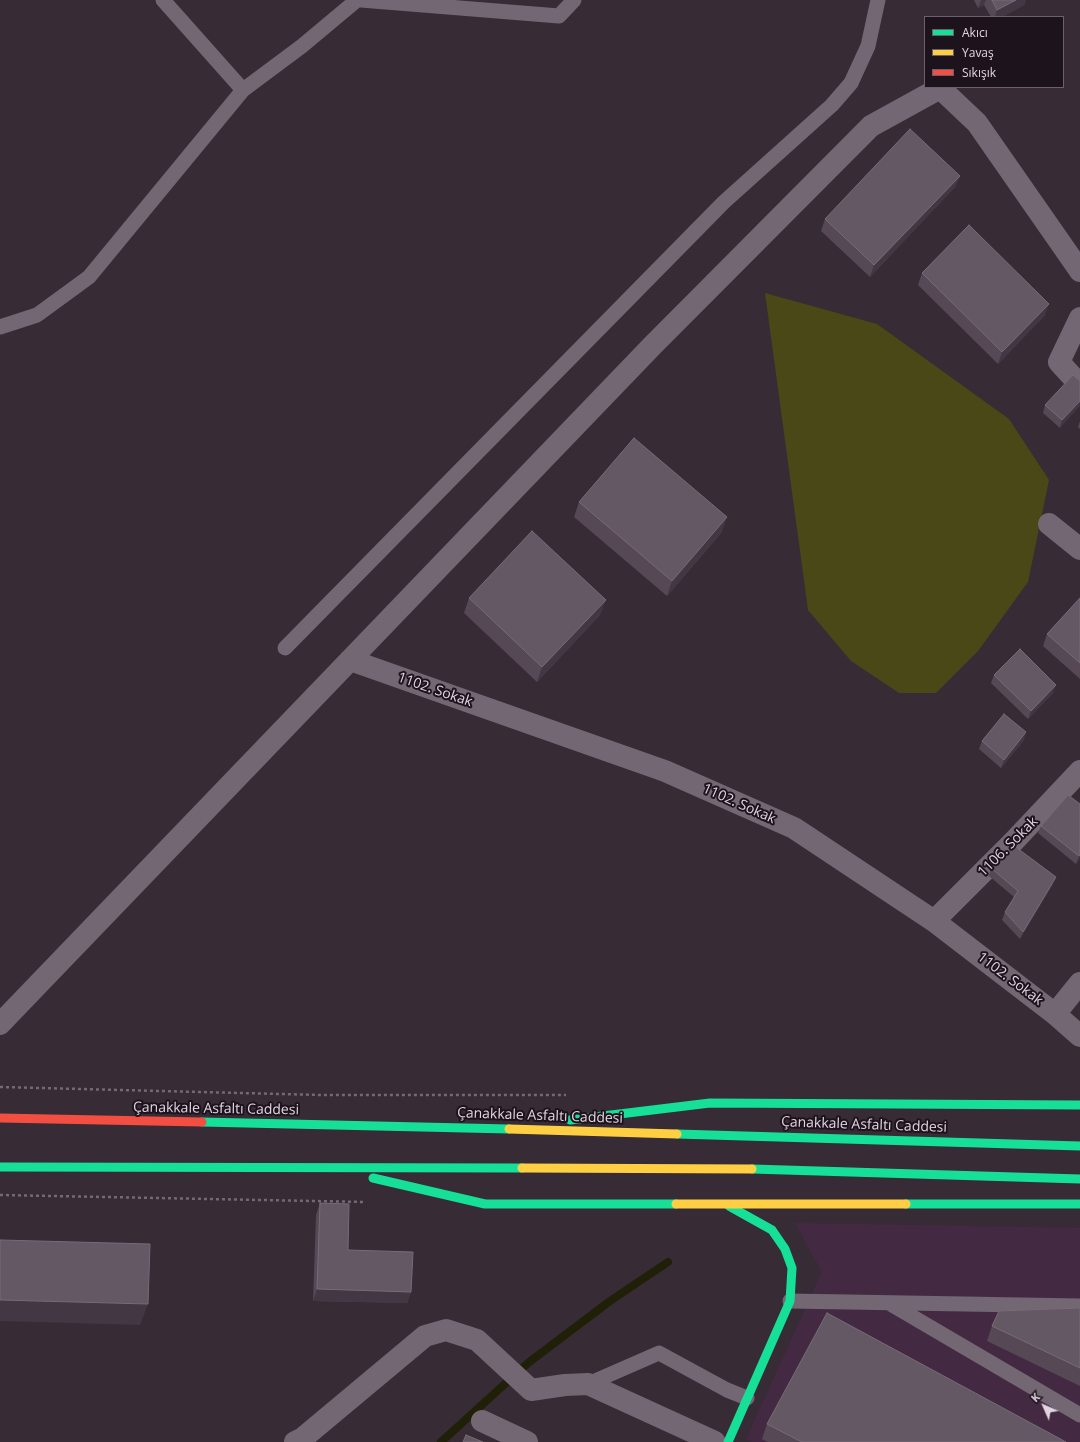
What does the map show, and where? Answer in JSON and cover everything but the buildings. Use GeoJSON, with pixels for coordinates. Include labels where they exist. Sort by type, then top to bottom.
{"type":"FeatureCollection","features":[{"type":"Feature","properties":{"kind":"highway"},"geometry":{"type":"LineString","coordinates":[[500,1129],[710,1103],[1080,1105]]}},
{"type":"Feature","properties":{"kind":"highway","name":"Çanakkale Asfaltı Caddesi"},"geometry":{"type":"LineString","coordinates":[[0,1118],[500,1129],[1080,1146]]}},
{"type":"Feature","properties":{"kind":"highway"},"geometry":{"type":"LineString","coordinates":[[0,1167],[756,1169],[1080,1179]]}},
{"type":"Feature","properties":{"kind":"highway"},"geometry":{"type":"LineString","coordinates":[[337,1169],[485,1204],[1080,1204]]}},
{"type":"Feature","properties":{"kind":"highway"},"geometry":{"type":"LineString","coordinates":[[726,1205],[772,1230],[785,1249],[792,1268],[790,1301],[728,1442]]}},
{"type":"Feature","properties":{"kind":"street"},"geometry":{"type":"LineString","coordinates":[[0,1024],[652,346],[871,126],[940,88],[977,123],[1080,270]]}},
{"type":"Feature","properties":{"kind":"street"},"geometry":{"type":"LineString","coordinates":[[1080,318],[1059,362],[1080,386]]}},
{"type":"Feature","properties":{"kind":"street"},"geometry":{"type":"LineString","coordinates":[[1049,524],[1080,549]]}},
{"type":"Feature","properties":{"kind":"street","name":"1102. Sokak"},"geometry":{"type":"LineString","coordinates":[[350,660],[665,771],[794,828],[934,920],[1055,1014],[1080,1036]]}},
{"type":"Feature","properties":{"kind":"street","name":"1106. Sokak"},"geometry":{"type":"LineString","coordinates":[[934,920],[1014,841],[1080,771]]}},
{"type":"Feature","properties":{"kind":"street"},"geometry":{"type":"LineString","coordinates":[[1055,1014],[1080,983]]}},
{"type":"Feature","properties":{"kind":"street"},"geometry":{"type":"LineString","coordinates":[[295,1442],[303,1438],[425,1336],[446,1330],[477,1340],[531,1390],[565,1385],[588,1384],[715,1442]]}},
{"type":"Feature","properties":{"kind":"street"},"geometry":{"type":"LineString","coordinates":[[482,1421],[527,1442]]}},
{"type":"Feature","properties":{"kind":"lane"},"geometry":{"type":"LineString","coordinates":[[163,0],[243,90]]}},
{"type":"Feature","properties":{"kind":"lane"},"geometry":{"type":"LineString","coordinates":[[0,327],[37,315],[89,276],[243,90],[302,46],[358,0]]}},
{"type":"Feature","properties":{"kind":"lane"},"geometry":{"type":"LineString","coordinates":[[361,0],[559,16],[574,0]]}},
{"type":"Feature","properties":{"kind":"lane"},"geometry":{"type":"LineString","coordinates":[[285,648],[724,202],[832,105],[851,83],[868,46],[878,0]]}},
{"type":"Feature","properties":{"kind":"lane"},"geometry":{"type":"LineString","coordinates":[[790,1301],[1080,1306]]}},
{"type":"Feature","properties":{"kind":"lane"},"geometry":{"type":"LineString","coordinates":[[888,1302],[1080,1415]]}},
{"type":"Feature","properties":{"kind":"lane"},"geometry":{"type":"LineString","coordinates":[[588,1384],[659,1353],[727,1390],[747,1398]]}},
{"type":"Feature","properties":{"kind":"path"},"geometry":{"type":"LineString","coordinates":[[0,1087],[321,1095],[573,1095]]}},
{"type":"Feature","properties":{"kind":"path"},"geometry":{"type":"LineString","coordinates":[[0,1195],[374,1202]]}},
{"type":"Feature","properties":{"kind":"shaded area"},"geometry":{"type":"Polygon","coordinates":[[[765,293],[877,324],[1009,419],[1049,480],[1028,582],[978,651],[936,693],[899,693],[851,661],[808,610],[765,293]]]}},
{"type":"Feature","properties":{"kind":"shaded area"},"geometry":{"type":"Polygon","coordinates":[[[795,1223],[1080,1228],[1080,1442],[752,1442],[746,1439],[822,1272],[795,1223]]]}},
{"type":"Feature","properties":{"kind":"waterway"},"geometry":{"type":"LineString","coordinates":[[441,1442],[528,1363],[610,1301],[668,1262]]}},
{"type":"Feature","properties":{"kind":"traffic: fast"},"geometry":{"type":"LineString","coordinates":[[570,1120],[710,1103],[1080,1105]]}},
{"type":"Feature","properties":{"kind":"traffic: fast"},"geometry":{"type":"LineString","coordinates":[[202,1122],[509,1129]]}},
{"type":"Feature","properties":{"kind":"traffic: fast"},"geometry":{"type":"LineString","coordinates":[[677,1134],[1080,1146]]}},
{"type":"Feature","properties":{"kind":"traffic: fast"},"geometry":{"type":"LineString","coordinates":[[0,1167],[522,1168]]}},
{"type":"Feature","properties":{"kind":"traffic: fast"},"geometry":{"type":"LineString","coordinates":[[752,1169],[1080,1179]]}},
{"type":"Feature","properties":{"kind":"traffic: fast"},"geometry":{"type":"LineString","coordinates":[[373,1178],[485,1204],[676,1204]]}},
{"type":"Feature","properties":{"kind":"traffic: fast"},"geometry":{"type":"LineString","coordinates":[[906,1204],[1080,1204]]}},
{"type":"Feature","properties":{"kind":"traffic: fast"},"geometry":{"type":"LineString","coordinates":[[728,1442],[790,1301],[792,1268],[785,1249],[772,1230],[729,1206]]}},
{"type":"Feature","properties":{"kind":"traffic: slow"},"geometry":{"type":"LineString","coordinates":[[509,1129],[677,1134]]}},
{"type":"Feature","properties":{"kind":"traffic: slow"},"geometry":{"type":"LineString","coordinates":[[522,1168],[752,1169]]}},
{"type":"Feature","properties":{"kind":"traffic: slow"},"geometry":{"type":"LineString","coordinates":[[676,1204],[906,1204]]}},
{"type":"Feature","properties":{"kind":"traffic: jam"},"geometry":{"type":"LineString","coordinates":[[0,1118],[202,1122]]}}]}
